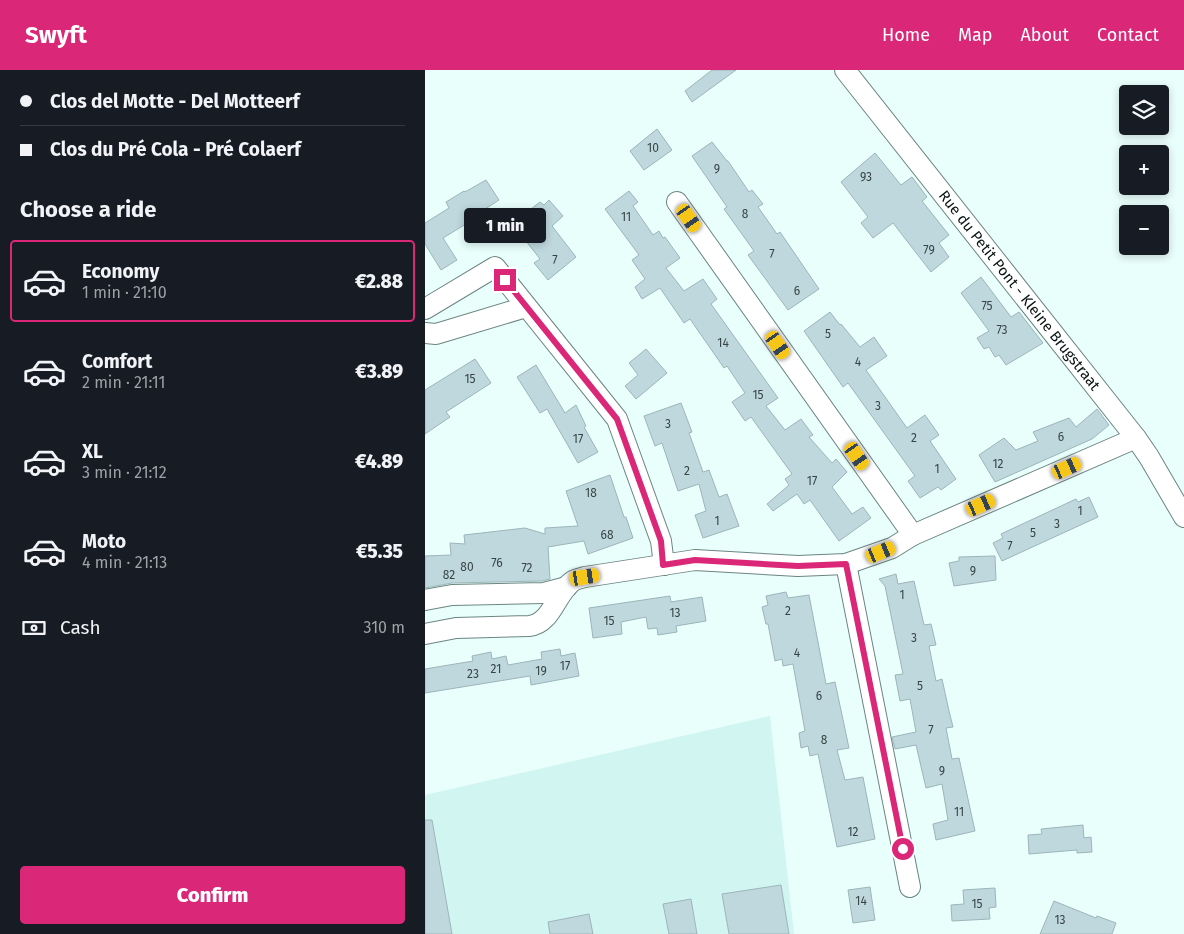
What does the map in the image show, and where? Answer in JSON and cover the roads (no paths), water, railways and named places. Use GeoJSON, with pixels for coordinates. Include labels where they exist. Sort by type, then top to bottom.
{"type":"FeatureCollection","features":[{"type":"Feature","properties":{"kind":"street","name":"Rue du Petit Pont - Kleine Brugstraat"},"geometry":{"type":"LineString","coordinates":[[845,70],[1136,438],[1149,456],[1184,517]]}},
{"type":"Feature","properties":{"kind":"street"},"geometry":{"type":"LineString","coordinates":[[677,202],[913,535]]}},
{"type":"Feature","properties":{"kind":"street"},"geometry":{"type":"LineString","coordinates":[[425,309],[495,267],[617,419],[661,541],[663,565]]}},
{"type":"Feature","properties":{"kind":"street"},"geometry":{"type":"LineString","coordinates":[[425,333],[436,334],[527,307]]}},
{"type":"Feature","properties":{"kind":"street"},"geometry":{"type":"LineString","coordinates":[[425,634],[456,628],[537,625],[573,581],[585,577],[695,560],[798,566],[846,564],[892,548],[913,535],[1136,438]]}},
{"type":"Feature","properties":{"kind":"street"},"geometry":{"type":"LineString","coordinates":[[846,564],[910,887]]}},
{"type":"Feature","properties":{"kind":"street"},"geometry":{"type":"LineString","coordinates":[[425,600],[452,595],[553,592],[567,587]]}},
{"type":"Feature","properties":{"kind":"street"},"geometry":{"type":"LineString","coordinates":[[531,593],[539,607],[542,620]]}},
{"type":"Feature","properties":{"kind":"street"},"geometry":{"type":"LineString","coordinates":[[452,595],[456,628]]}}]}
